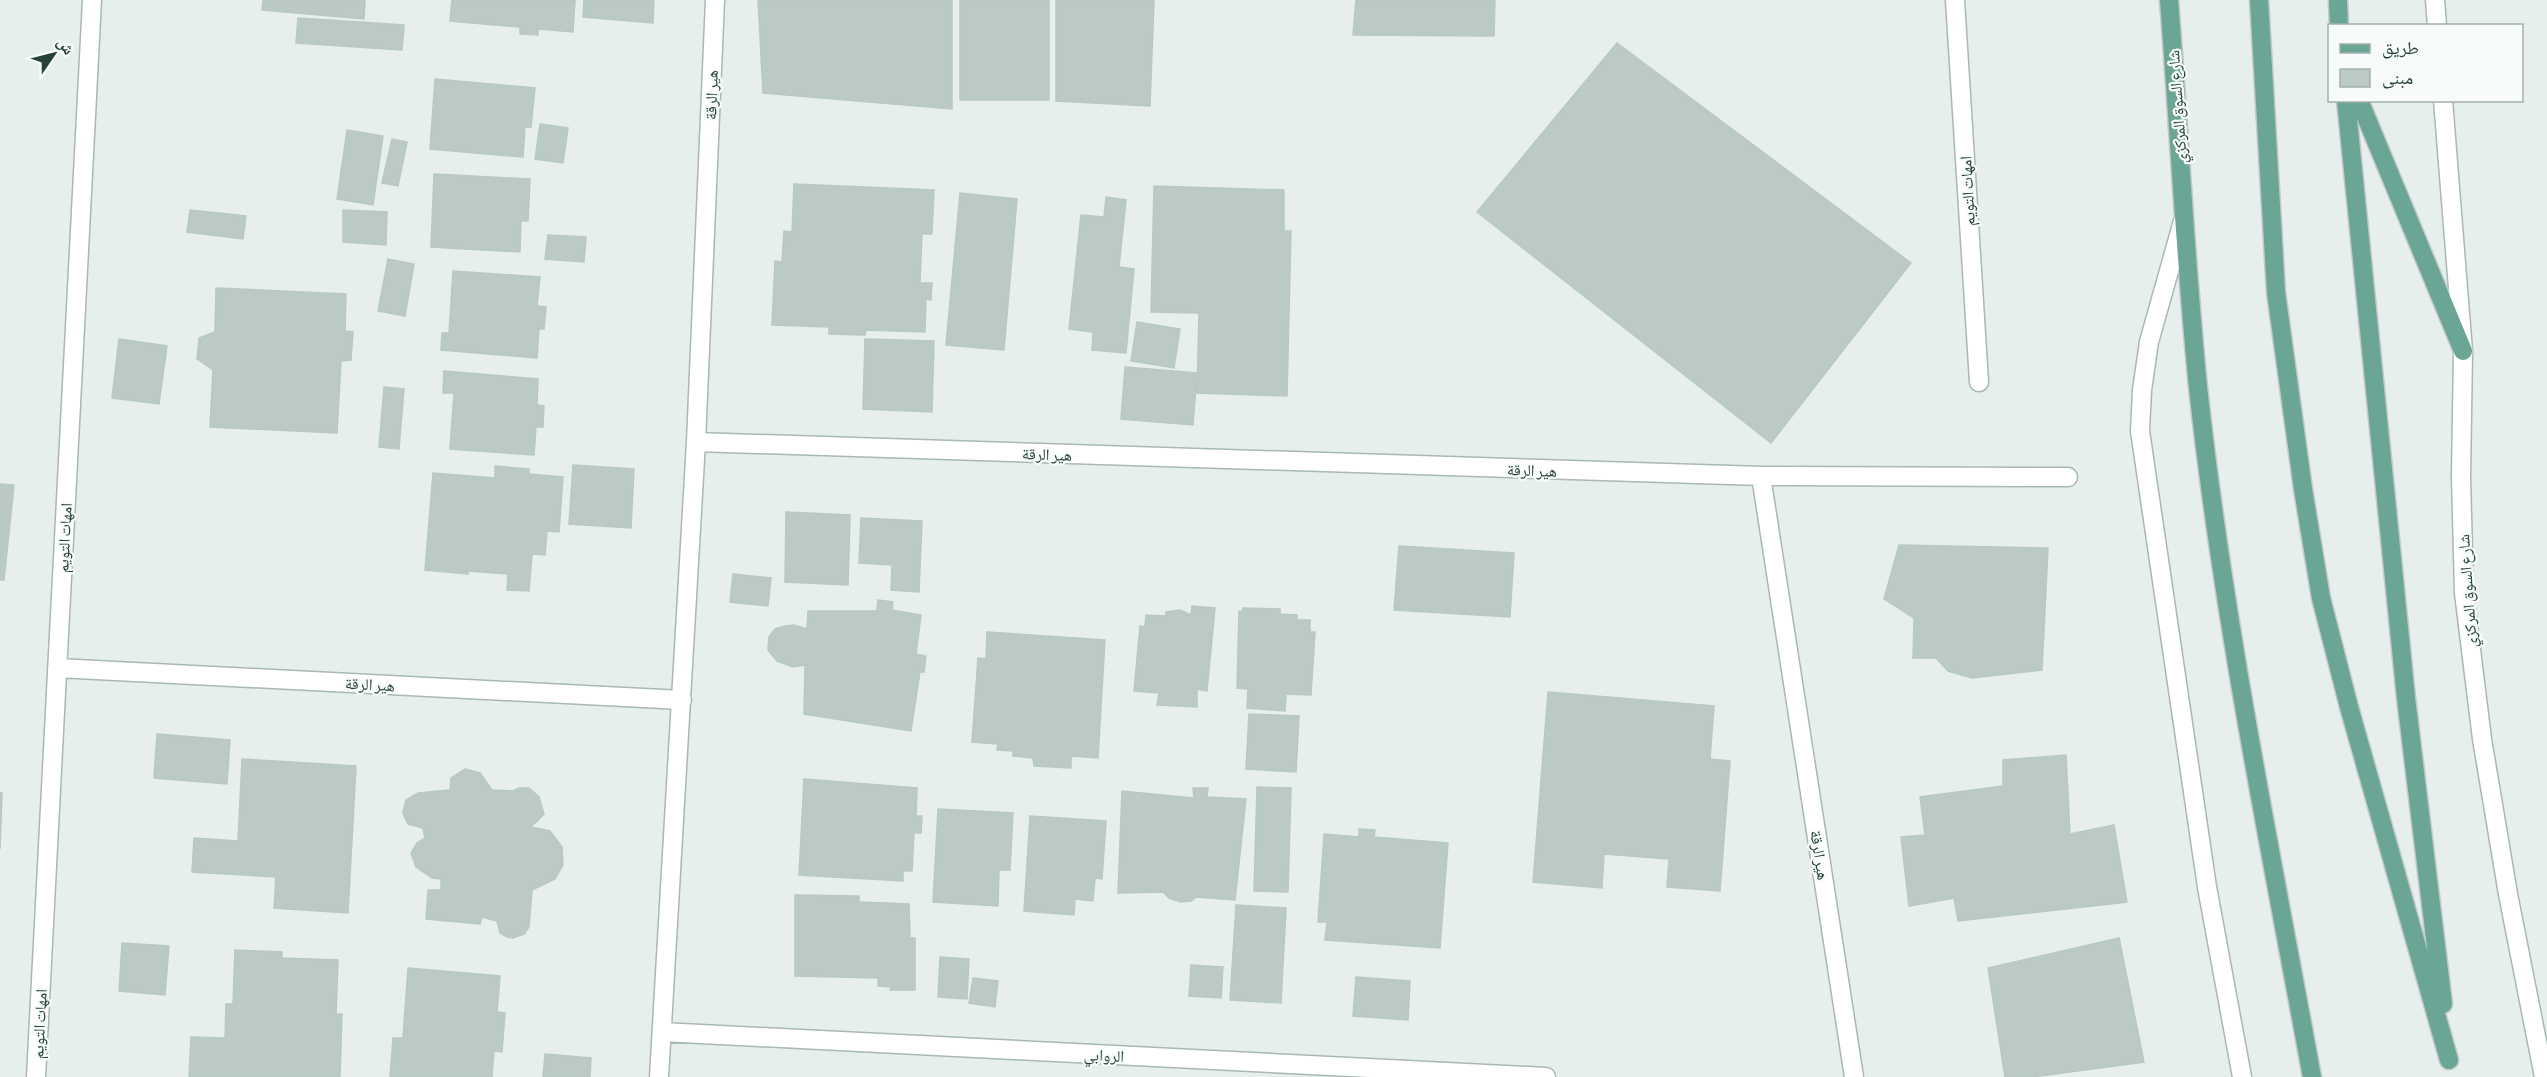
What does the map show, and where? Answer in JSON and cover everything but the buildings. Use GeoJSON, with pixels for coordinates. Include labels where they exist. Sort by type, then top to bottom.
{"type":"FeatureCollection","features":[{"type":"Feature","properties":{"kind":"main road","name":"شارع السوق المركزي"},"geometry":{"type":"LineString","coordinates":[[2169,0],[2198,386],[2218,542],[2312,1077]]}},
{"type":"Feature","properties":{"kind":"main road"},"geometry":{"type":"LineString","coordinates":[[2259,0],[2276,292],[2303,489],[2321,598],[2349,707],[2451,1069]]}},
{"type":"Feature","properties":{"kind":"main road"},"geometry":{"type":"LineString","coordinates":[[2338,0],[2339,24]]}},
{"type":"Feature","properties":{"kind":"main road"},"geometry":{"type":"LineString","coordinates":[[2346,102],[2406,698],[2451,1069]]}},
{"type":"Feature","properties":{"kind":"main road"},"geometry":{"type":"LineString","coordinates":[[2360,102],[2463,351]]}},
{"type":"Feature","properties":{"kind":"street","name":"امهات التويم"},"geometry":{"type":"LineString","coordinates":[[36,1077],[92,0]]}},
{"type":"Feature","properties":{"kind":"street","name":"هير الرقة"},"geometry":{"type":"LineString","coordinates":[[659,1077],[696,442],[716,0]]}},
{"type":"Feature","properties":{"kind":"street","name":"امهات التويم"},"geometry":{"type":"LineString","coordinates":[[1956,0],[1979,382]]}},
{"type":"Feature","properties":{"kind":"street"},"geometry":{"type":"LineString","coordinates":[[2435,0],[2437,24]]}},
{"type":"Feature","properties":{"kind":"street","name":"شارع السوق المركزي"},"geometry":{"type":"LineString","coordinates":[[2443,102],[2463,351],[2461,476],[2464,593],[2484,750],[2508,894],[2544,1077]]}},
{"type":"Feature","properties":{"kind":"street","name":"شارع السوق المركزي"},"geometry":{"type":"LineString","coordinates":[[2185,214],[2148,342],[2140,431],[2207,887],[2242,1077]]}},
{"type":"Feature","properties":{"kind":"street","name":"هير الرقة"},"geometry":{"type":"LineString","coordinates":[[696,442],[1761,476],[1854,1077]]}},
{"type":"Feature","properties":{"kind":"street"},"geometry":{"type":"LineString","coordinates":[[1761,476],[2068,477]]}},
{"type":"Feature","properties":{"kind":"street","name":"هير الرقة"},"geometry":{"type":"LineString","coordinates":[[57,668],[682,700]]}},
{"type":"Feature","properties":{"kind":"street","name":"الروابي"},"geometry":{"type":"LineString","coordinates":[[662,1032],[1546,1077]]}}]}
